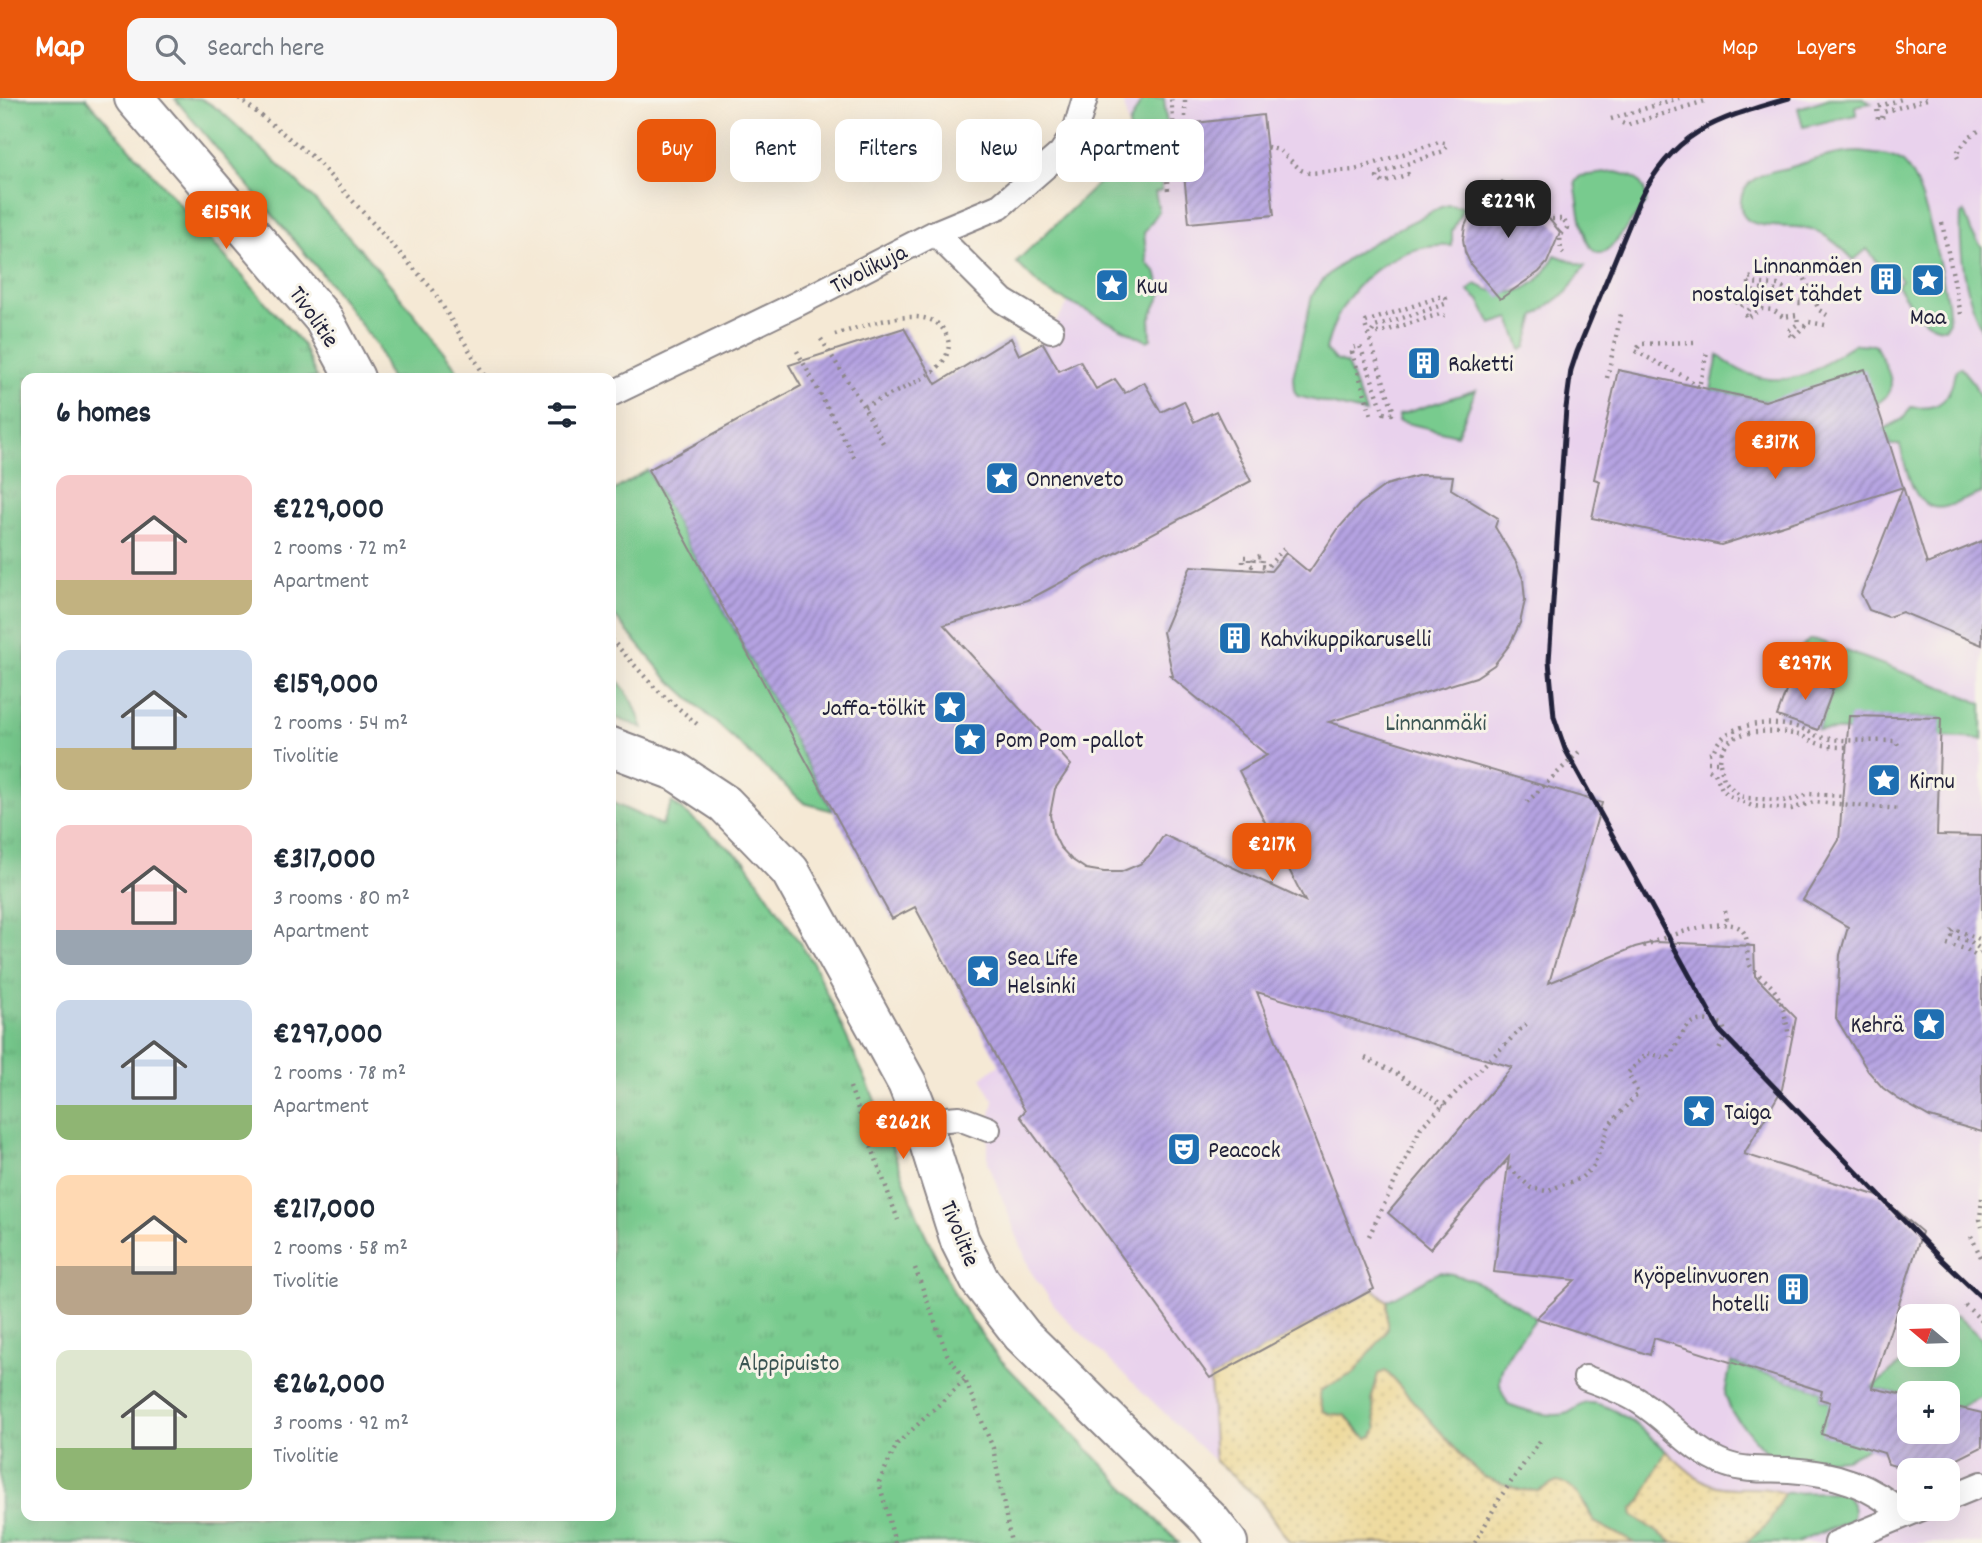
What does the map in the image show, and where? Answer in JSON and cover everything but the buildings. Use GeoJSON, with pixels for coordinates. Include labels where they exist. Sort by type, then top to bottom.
{"type":"FeatureCollection","features":[{"type":"Feature","properties":{"kind":"street","name":"Tivolitie"},"geometry":{"type":"LineString","coordinates":[[134,98],[323,318],[352,373]]}},
{"type":"Feature","properties":{"kind":"street","name":"Tivolitie"},"geometry":{"type":"LineString","coordinates":[[616,749],[675,771],[725,804],[790,871],[907,1083],[922,1121],[960,1241],[981,1281],[1022,1335],[1210,1520],[1228,1543]]}},
{"type":"Feature","properties":{"kind":"lane","name":"Tivolikuja"},"geometry":{"type":"LineString","coordinates":[[616,392],[797,304],[935,233],[1000,206],[1060,153],[1074,132],[1085,98]]}},
{"type":"Feature","properties":{"kind":"lane"},"geometry":{"type":"LineString","coordinates":[[935,233],[1003,301],[1051,330]]}},
{"type":"Feature","properties":{"kind":"lane"},"geometry":{"type":"LineString","coordinates":[[922,1121],[959,1118],[988,1129]]}},
{"type":"Feature","properties":{"kind":"lane"},"geometry":{"type":"LineString","coordinates":[[1586,1378],[1641,1402],[1704,1454],[1728,1465],[1750,1469],[1814,1472],[1864,1486],[1897,1504]]}},
{"type":"Feature","properties":{"kind":"lane"},"geometry":{"type":"LineString","coordinates":[[1960,1493],[1982,1484]]}},
{"type":"Feature","properties":{"kind":"lane"},"geometry":{"type":"LineString","coordinates":[[1837,1543],[1897,1519]]}},
{"type":"Feature","properties":{"kind":"path"},"geometry":{"type":"LineString","coordinates":[[239,98],[314,159],[433,290],[483,373]]}},
{"type":"Feature","properties":{"kind":"path"},"geometry":{"type":"LineString","coordinates":[[1168,190],[1165,164],[1175,141],[1171,98]]}},
{"type":"Feature","properties":{"kind":"path"},"geometry":{"type":"LineString","coordinates":[[1185,98],[1185,119]]}},
{"type":"Feature","properties":{"kind":"path"},"geometry":{"type":"LineString","coordinates":[[1611,119],[1679,98]]}},
{"type":"Feature","properties":{"kind":"path"},"geometry":{"type":"LineString","coordinates":[[1905,98],[1877,107],[1880,118],[1884,112],[1930,98]]}},
{"type":"Feature","properties":{"kind":"path"},"geometry":{"type":"LineString","coordinates":[[1622,123],[1627,125],[1705,101]]}},
{"type":"Feature","properties":{"kind":"path"},"geometry":{"type":"LineString","coordinates":[[1958,158],[1956,154],[1962,143],[1982,129]]}},
{"type":"Feature","properties":{"kind":"path"},"geometry":{"type":"LineString","coordinates":[[1268,147],[1279,150],[1301,170],[1309,173],[1355,170],[1439,142],[1445,143],[1447,146],[1444,151],[1378,174],[1377,178],[1383,183],[1408,174],[1411,177]]}},
{"type":"Feature","properties":{"kind":"path"},"geometry":{"type":"LineString","coordinates":[[1552,219],[1564,219],[1566,228],[1560,240],[1560,251],[1564,254]]}},
{"type":"Feature","properties":{"kind":"path"},"geometry":{"type":"LineString","coordinates":[[1942,223],[1962,319]]}},
{"type":"Feature","properties":{"kind":"path"},"geometry":{"type":"LineString","coordinates":[[1825,325],[1809,322],[1792,338],[1788,331],[1798,324],[1797,315],[1783,317],[1773,310],[1762,309],[1747,318],[1745,314],[1756,302],[1751,299],[1741,307],[1737,302],[1749,292],[1765,290],[1780,292],[1795,303],[1802,303],[1802,299],[1779,285],[1749,283],[1749,278],[1765,275],[1772,266],[1777,265],[1804,277],[1819,310],[1827,315]]}},
{"type":"Feature","properties":{"kind":"path"},"geometry":{"type":"LineString","coordinates":[[1371,414],[1352,352],[1355,347],[1360,346],[1384,413],[1392,414],[1393,410],[1364,326],[1366,322],[1442,296],[1447,299],[1445,304],[1375,327],[1372,332],[1379,333],[1440,314],[1445,316]]}},
{"type":"Feature","properties":{"kind":"path"},"geometry":{"type":"LineString","coordinates":[[1606,378],[1621,314]]}},
{"type":"Feature","properties":{"kind":"path"},"geometry":{"type":"LineString","coordinates":[[821,339],[900,316],[929,319],[941,328],[948,339],[948,350],[934,371],[864,407]]}},
{"type":"Feature","properties":{"kind":"path"},"geometry":{"type":"LineString","coordinates":[[1694,342],[1641,344],[1635,351],[1699,387],[1707,352]]}},
{"type":"Feature","properties":{"kind":"path"},"geometry":{"type":"LineString","coordinates":[[830,354],[883,443]]}},
{"type":"Feature","properties":{"kind":"path"},"geometry":{"type":"LineString","coordinates":[[805,363],[855,459]]}},
{"type":"Feature","properties":{"kind":"path"},"geometry":{"type":"LineString","coordinates":[[1243,570],[1243,557],[1249,558],[1249,564],[1252,566],[1254,558],[1259,556],[1262,558],[1261,566],[1267,567],[1284,549]]}},
{"type":"Feature","properties":{"kind":"path"},"geometry":{"type":"LineString","coordinates":[[616,645],[656,689]]}},
{"type":"Feature","properties":{"kind":"path"},"geometry":{"type":"LineString","coordinates":[[1709,753],[1713,752],[1727,733],[1752,725],[1799,728],[1826,738],[1896,741],[1898,746]]}},
{"type":"Feature","properties":{"kind":"path"},"geometry":{"type":"LineString","coordinates":[[1844,796],[1809,794],[1788,801],[1741,796],[1724,780],[1720,762],[1724,751],[1735,737],[1754,732],[1802,736],[1823,745],[1847,747]]}},
{"type":"Feature","properties":{"kind":"path"},"geometry":{"type":"LineString","coordinates":[[1527,802],[1579,752]]}},
{"type":"Feature","properties":{"kind":"path"},"geometry":{"type":"LineString","coordinates":[[1708,762],[1720,762]]}},
{"type":"Feature","properties":{"kind":"path"},"geometry":{"type":"LineString","coordinates":[[1709,770],[1713,771],[1728,796],[1752,806],[1791,809],[1814,802],[1900,809]]}},
{"type":"Feature","properties":{"kind":"path"},"geometry":{"type":"LineString","coordinates":[[1725,911],[1728,924]]}},
{"type":"Feature","properties":{"kind":"path"},"geometry":{"type":"LineString","coordinates":[[1643,946],[1680,932],[1728,924],[1739,927],[1743,931],[1749,963],[1779,997],[1789,1037]]}},
{"type":"Feature","properties":{"kind":"path"},"geometry":{"type":"LineString","coordinates":[[1947,944],[1965,948],[1975,955],[1980,953],[1980,949],[1971,942],[1952,936],[1950,933],[1954,929],[1982,940]]}},
{"type":"Feature","properties":{"kind":"path"},"geometry":{"type":"LineString","coordinates":[[1504,1163],[1531,1188],[1538,1190],[1559,1188],[1581,1178],[1594,1166],[1609,1125],[1638,1093],[1628,1073],[1647,1053],[1668,1058],[1678,1044],[1684,1027],[1693,1021],[1710,1020],[1722,1024],[1726,1034],[1719,1050]]}},
{"type":"Feature","properties":{"kind":"path"},"geometry":{"type":"LineString","coordinates":[[1369,1236],[1421,1128],[1528,1022]]}},
{"type":"Feature","properties":{"kind":"path"},"geometry":{"type":"LineString","coordinates":[[1364,1058],[1396,1073],[1444,1106]]}},
{"type":"Feature","properties":{"kind":"path"},"geometry":{"type":"LineString","coordinates":[[848,1083],[899,1221]]}},
{"type":"Feature","properties":{"kind":"path"},"geometry":{"type":"LineString","coordinates":[[1982,1198],[1982,1227]]}},
{"type":"Feature","properties":{"kind":"path"},"geometry":{"type":"LineString","coordinates":[[1971,1236],[1982,1259]]}},
{"type":"Feature","properties":{"kind":"path"},"geometry":{"type":"LineString","coordinates":[[912,1260],[947,1354],[965,1380],[993,1448],[1011,1543]]}},
{"type":"Feature","properties":{"kind":"path"},"geometry":{"type":"LineString","coordinates":[[1965,1305],[1982,1321]]}},
{"type":"Feature","properties":{"kind":"path"},"geometry":{"type":"LineString","coordinates":[[895,1543],[878,1482],[897,1444],[965,1380]]}},
{"type":"Feature","properties":{"kind":"path"},"geometry":{"type":"LineString","coordinates":[[1475,1543],[1501,1496],[1540,1441]]}},
{"type":"Feature","properties":{"kind":"shaded area","name":"Linnanmäki"},"geometry":{"type":"Polygon","coordinates":[[[1123,98],[1982,98],[1982,1543],[1290,1543],[1258,1498],[1223,1469],[1060,1313],[1031,1272],[988,1162],[988,1129],[994,1101],[981,1078],[999,1065],[915,908],[892,919],[861,862],[882,851],[850,841],[648,470],[801,386],[936,384],[1011,338],[1020,355],[1043,343],[1068,303],[1044,290],[1016,262],[1100,182],[1204,182],[1204,119],[1126,119],[1123,98]]]}},
{"type":"Feature","properties":{"kind":"green space","name":"Alppipuisto"},"geometry":{"type":"Polygon","coordinates":[[[0,98],[86,98],[303,345],[315,373],[21,373],[21,1521],[616,1521],[616,804],[661,825],[672,802],[745,861],[813,963],[872,1093],[921,1225],[957,1299],[996,1355],[1179,1543],[0,1543],[0,98]]]}},
{"type":"Feature","properties":{"kind":"green space"},"geometry":{"type":"Polygon","coordinates":[[[1143,98],[1164,98],[1166,119],[1132,119],[1143,98]]]}},
{"type":"Feature","properties":{"kind":"green space"},"geometry":{"type":"Polygon","coordinates":[[[1830,98],[1863,98],[1871,103],[1855,106],[1856,115],[1803,127],[1798,108],[1830,98]]]}},
{"type":"Feature","properties":{"kind":"green space"},"geometry":{"type":"Polygon","coordinates":[[[175,99],[201,99],[229,119],[284,169],[339,225],[391,284],[459,373],[388,373],[377,346],[319,270],[175,99]]]}},
{"type":"Feature","properties":{"kind":"green space"},"geometry":{"type":"Polygon","coordinates":[[[1860,152],[1898,159],[1910,171],[1924,205],[1936,248],[1947,301],[1949,321],[1945,328],[1929,324],[1917,313],[1897,285],[1902,280],[1887,263],[1882,268],[1867,249],[1854,260],[1834,242],[1811,229],[1755,224],[1742,212],[1741,200],[1745,188],[1760,176],[1825,157],[1860,152]]]}},
{"type":"Feature","properties":{"kind":"green space"},"geometry":{"type":"Polygon","coordinates":[[[1615,172],[1628,175],[1642,185],[1646,203],[1611,247],[1602,253],[1594,251],[1588,243],[1580,216],[1575,182],[1580,176],[1615,172]]]}},
{"type":"Feature","properties":{"kind":"green space"},"geometry":{"type":"Polygon","coordinates":[[[1100,182],[1161,182],[1162,190],[1155,192],[1159,211],[1144,233],[1147,263],[1156,272],[1162,293],[1150,318],[1151,339],[1147,341],[1044,290],[1016,262],[1100,182]]]}},
{"type":"Feature","properties":{"kind":"green space"},"geometry":{"type":"Polygon","coordinates":[[[1449,205],[1464,207],[1452,231],[1452,246],[1429,247],[1388,261],[1370,274],[1355,290],[1332,328],[1326,350],[1335,360],[1347,364],[1366,413],[1297,396],[1293,377],[1312,296],[1322,281],[1370,244],[1449,205]]]}},
{"type":"Feature","properties":{"kind":"green space"},"geometry":{"type":"Polygon","coordinates":[[[1964,212],[1972,233],[1982,247],[1982,331],[1964,273],[1961,214],[1964,212]]]}},
{"type":"Feature","properties":{"kind":"green space"},"geometry":{"type":"Polygon","coordinates":[[[1555,255],[1585,266],[1567,292],[1535,316],[1526,347],[1521,350],[1510,318],[1491,324],[1479,300],[1468,291],[1476,284],[1501,293],[1523,289],[1541,276],[1555,255]]]}},
{"type":"Feature","properties":{"kind":"green space"},"geometry":{"type":"Polygon","coordinates":[[[1855,344],[1875,345],[1888,369],[1891,385],[1889,392],[1876,404],[1765,401],[1711,390],[1718,355],[1729,364],[1753,375],[1792,378],[1823,365],[1855,344]]]}},
{"type":"Feature","properties":{"kind":"green space"},"geometry":{"type":"Polygon","coordinates":[[[1960,367],[1974,384],[1982,402],[1982,493],[1950,506],[1934,507],[1918,496],[1908,476],[1900,445],[1890,445],[1884,429],[1903,419],[1911,407],[1926,408],[1943,401],[1960,367]]]}},
{"type":"Feature","properties":{"kind":"green space"},"geometry":{"type":"Polygon","coordinates":[[[1476,390],[1457,435],[1398,421],[1399,415],[1476,390]]]}},
{"type":"Feature","properties":{"kind":"green space"},"geometry":{"type":"Polygon","coordinates":[[[648,470],[833,811],[804,803],[665,676],[616,618],[616,489],[648,470]]]}},
{"type":"Feature","properties":{"kind":"green space"},"geometry":{"type":"Polygon","coordinates":[[[1809,640],[1817,640],[1982,704],[1982,739],[1940,737],[1940,718],[1903,717],[1903,733],[1818,730],[1833,689],[1792,675],[1797,652],[1809,640]]]}},
{"type":"Feature","properties":{"kind":"green space"},"geometry":{"type":"Polygon","coordinates":[[[616,677],[633,702],[643,728],[616,718],[616,677]]]}},
{"type":"Feature","properties":{"kind":"green space"},"geometry":{"type":"Polygon","coordinates":[[[1439,1272],[1478,1283],[1502,1295],[1536,1318],[1513,1349],[1500,1375],[1500,1386],[1508,1404],[1554,1415],[1568,1413],[1587,1403],[1608,1407],[1630,1420],[1666,1451],[1641,1501],[1632,1509],[1633,1516],[1674,1543],[1634,1543],[1594,1522],[1586,1505],[1557,1482],[1538,1491],[1520,1490],[1484,1477],[1468,1463],[1386,1371],[1372,1397],[1377,1428],[1373,1436],[1364,1436],[1345,1415],[1323,1411],[1319,1394],[1321,1390],[1354,1372],[1383,1335],[1387,1328],[1387,1301],[1439,1272]]]}},
{"type":"Feature","properties":{"kind":"green space"},"geometry":{"type":"Polygon","coordinates":[[[1960,1319],[1982,1339],[1982,1395],[1960,1407],[1960,1381],[1897,1381],[1897,1393],[1872,1388],[1897,1366],[1960,1367],[1960,1319]]]}},
{"type":"Feature","properties":{"kind":"green space"},"geometry":{"type":"Polygon","coordinates":[[[1731,1363],[1822,1391],[1820,1399],[1830,1402],[1868,1448],[1846,1459],[1833,1460],[1777,1459],[1767,1454],[1732,1413],[1725,1394],[1731,1363]]]}},
{"type":"Feature","properties":{"kind":"green space"},"geometry":{"type":"Polygon","coordinates":[[[1784,1493],[1845,1494],[1850,1500],[1854,1509],[1852,1520],[1796,1543],[1745,1543],[1758,1533],[1784,1493]]]}},
{"type":"Feature","properties":{"kind":"sand"},"geometry":{"type":"Polygon","coordinates":[[[1374,1289],[1387,1301],[1387,1328],[1354,1373],[1321,1390],[1319,1394],[1323,1411],[1345,1415],[1359,1433],[1368,1438],[1373,1436],[1377,1428],[1372,1397],[1378,1374],[1386,1371],[1468,1463],[1484,1477],[1520,1490],[1538,1491],[1557,1482],[1566,1484],[1579,1495],[1594,1522],[1634,1543],[1290,1543],[1258,1498],[1215,1461],[1210,1378],[1374,1289]]]}},
{"type":"Feature","properties":{"kind":"sand"},"geometry":{"type":"Polygon","coordinates":[[[1666,1451],[1689,1471],[1710,1484],[1784,1493],[1769,1523],[1745,1543],[1674,1543],[1633,1516],[1632,1509],[1641,1501],[1666,1451]]]}},
{"type":"Feature","properties":{"kind":"railway"},"geometry":{"type":"LineString","coordinates":[[1789,98],[1741,113],[1701,130],[1668,157],[1639,201],[1577,352],[1571,370],[1566,408],[1549,661],[1554,717],[1565,749],[1720,1031],[1982,1298]]}},
{"type":"Feature","properties":{"kind":"place","name":"Linnanmäen nostalgiset tähdet"},"geometry":{"type":"Point","coordinates":[1886,279]}},
{"type":"Feature","properties":{"kind":"place","name":"Maa"},"geometry":{"type":"Point","coordinates":[1928,280]}},
{"type":"Feature","properties":{"kind":"place","name":"Kuu"},"geometry":{"type":"Point","coordinates":[1112,285]}},
{"type":"Feature","properties":{"kind":"place","name":"Raketti"},"geometry":{"type":"Point","coordinates":[1424,363]}},
{"type":"Feature","properties":{"kind":"place","name":"Onnenveto"},"geometry":{"type":"Point","coordinates":[1002,478]}},
{"type":"Feature","properties":{"kind":"place","name":"Kahvikuppikaruselli"},"geometry":{"type":"Point","coordinates":[1235,638]}},
{"type":"Feature","properties":{"kind":"place","name":"Jaffa-tölkit"},"geometry":{"type":"Point","coordinates":[950,707]}},
{"type":"Feature","properties":{"kind":"place","name":"Pom Pom -pallot"},"geometry":{"type":"Point","coordinates":[970,739]}},
{"type":"Feature","properties":{"kind":"place","name":"Kirnu"},"geometry":{"type":"Point","coordinates":[1884,780]}},
{"type":"Feature","properties":{"kind":"place","name":"Sea Life Helsinki"},"geometry":{"type":"Point","coordinates":[983,971]}},
{"type":"Feature","properties":{"kind":"place","name":"Kehrä"},"geometry":{"type":"Point","coordinates":[1929,1024]}},
{"type":"Feature","properties":{"kind":"place","name":"Taiga"},"geometry":{"type":"Point","coordinates":[1699,1111]}},
{"type":"Feature","properties":{"kind":"place","name":"Peacock"},"geometry":{"type":"Point","coordinates":[1184,1149]}},
{"type":"Feature","properties":{"kind":"place","name":"Kyöpelinvuoren hotelli"},"geometry":{"type":"Point","coordinates":[1793,1289]}}]}
